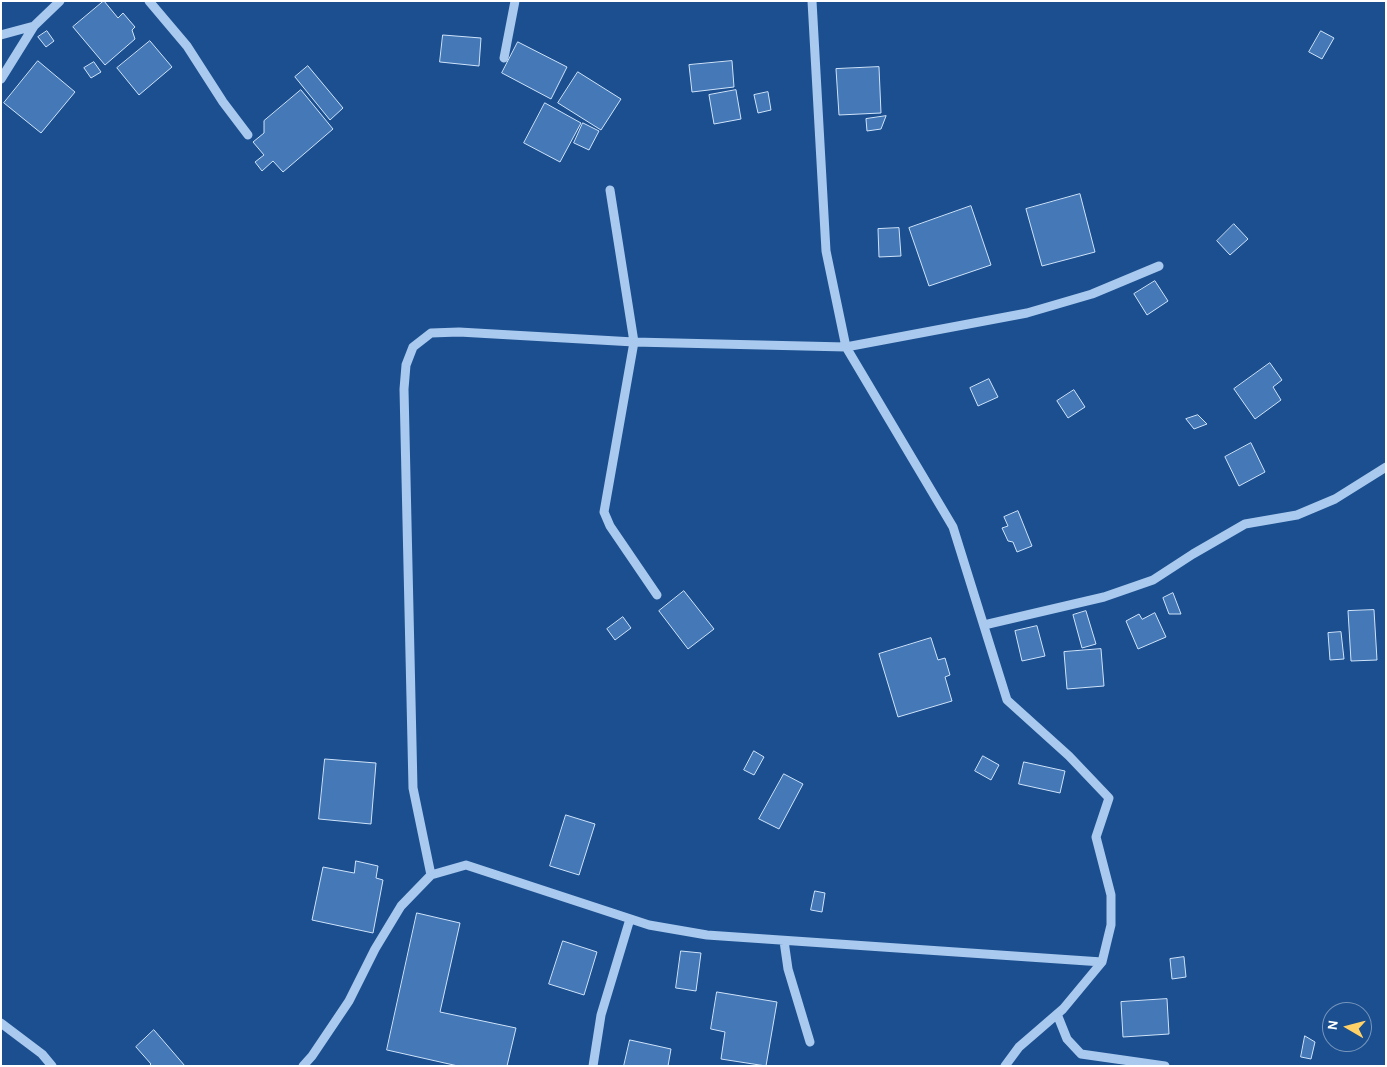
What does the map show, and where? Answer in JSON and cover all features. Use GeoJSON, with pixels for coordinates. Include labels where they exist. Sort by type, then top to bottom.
{"type":"FeatureCollection","features":[{"type":"Feature","properties":{"kind":"street"},"geometry":{"type":"LineString","coordinates":[[1,79],[34,26],[60,1]]}},
{"type":"Feature","properties":{"kind":"street"},"geometry":{"type":"LineString","coordinates":[[149,1],[187,46],[223,102],[248,135]]}},
{"type":"Feature","properties":{"kind":"street"},"geometry":{"type":"LineString","coordinates":[[504,58],[515,1]]}},
{"type":"Feature","properties":{"kind":"street"},"geometry":{"type":"LineString","coordinates":[[812,1],[826,251],[846,347],[953,527],[1007,700],[1069,756],[1109,798],[1096,838],[1111,895],[1111,925],[1102,962],[1057,1014],[1019,1047],[1005,1066]]}},
{"type":"Feature","properties":{"kind":"street"},"geometry":{"type":"LineString","coordinates":[[1,35],[34,26]]}},
{"type":"Feature","properties":{"kind":"street"},"geometry":{"type":"LineString","coordinates":[[610,190],[634,342],[604,512],[610,526],[657,596]]}},
{"type":"Feature","properties":{"kind":"street"},"geometry":{"type":"LineString","coordinates":[[431,875],[413,788],[404,389],[406,365],[413,347],[431,333],[459,332],[634,342],[846,347],[1027,313],[1092,294],[1159,266]]}},
{"type":"Feature","properties":{"kind":"street"},"geometry":{"type":"LineString","coordinates":[[984,625],[1095,599],[1153,580],[1245,524],[1304,512],[1335,499],[1386,467]]}},
{"type":"Feature","properties":{"kind":"street"},"geometry":{"type":"LineString","coordinates":[[303,1066],[312,1056],[349,1000],[374,949],[401,906],[431,875],[466,865],[650,925],[707,935],[1102,962]]}},
{"type":"Feature","properties":{"kind":"street"},"geometry":{"type":"LineString","coordinates":[[593,1066],[600,1015],[630,919]]}},
{"type":"Feature","properties":{"kind":"street"},"geometry":{"type":"LineString","coordinates":[[784,941],[788,969],[810,1042]]}},
{"type":"Feature","properties":{"kind":"street"},"geometry":{"type":"LineString","coordinates":[[1057,1014],[1067,1038],[1081,1054],[1165,1066]]}},
{"type":"Feature","properties":{"kind":"street"},"geometry":{"type":"LineString","coordinates":[[1,1023],[42,1054],[52,1066]]}},
{"type":"Feature","properties":{"kind":"building"},"geometry":{"type":"Polygon","coordinates":[[[104,1],[118,18],[123,13],[135,27],[132,30],[135,39],[105,65],[73,27],[104,1]]]}},
{"type":"Feature","properties":{"kind":"building"},"geometry":{"type":"Polygon","coordinates":[[[47,31],[54,41],[46,47],[38,37],[47,31]]]}},
{"type":"Feature","properties":{"kind":"building"},"geometry":{"type":"Polygon","coordinates":[[[1321,31],[1334,38],[1322,59],[1309,52],[1321,31]]]}},
{"type":"Feature","properties":{"kind":"building"},"geometry":{"type":"Polygon","coordinates":[[[443,35],[481,38],[479,66],[440,62],[443,35]]]}},
{"type":"Feature","properties":{"kind":"building"},"geometry":{"type":"Polygon","coordinates":[[[150,41],[172,67],[139,95],[117,68],[150,41]]]}},
{"type":"Feature","properties":{"kind":"building"},"geometry":{"type":"Polygon","coordinates":[[[518,42],[567,67],[551,99],[502,73],[518,42]]]}},
{"type":"Feature","properties":{"kind":"building"},"geometry":{"type":"Polygon","coordinates":[[[38,61],[75,92],[41,133],[4,103],[38,61]]]}},
{"type":"Feature","properties":{"kind":"building"},"geometry":{"type":"Polygon","coordinates":[[[732,61],[734,87],[692,92],[689,65],[732,61]]]}},
{"type":"Feature","properties":{"kind":"building"},"geometry":{"type":"Polygon","coordinates":[[[94,62],[101,72],[91,78],[84,68],[94,62]]]}},
{"type":"Feature","properties":{"kind":"building"},"geometry":{"type":"Polygon","coordinates":[[[308,66],[343,108],[330,120],[295,77],[308,66]]]}},
{"type":"Feature","properties":{"kind":"building"},"geometry":{"type":"Polygon","coordinates":[[[879,67],[881,113],[839,115],[836,69],[879,67]]]}},
{"type":"Feature","properties":{"kind":"building"},"geometry":{"type":"Polygon","coordinates":[[[578,72],[621,99],[601,130],[558,103],[578,72]]]}},
{"type":"Feature","properties":{"kind":"building"},"geometry":{"type":"Polygon","coordinates":[[[301,90],[333,129],[283,172],[273,161],[262,171],[255,162],[264,155],[253,142],[264,133],[264,121],[301,90]]]}},
{"type":"Feature","properties":{"kind":"building"},"geometry":{"type":"Polygon","coordinates":[[[736,90],[741,119],[714,124],[709,95],[736,90]]]}},
{"type":"Feature","properties":{"kind":"building"},"geometry":{"type":"Polygon","coordinates":[[[768,92],[771,110],[758,113],[754,95],[768,92]]]}},
{"type":"Feature","properties":{"kind":"building"},"geometry":{"type":"Polygon","coordinates":[[[545,103],[581,123],[560,162],[524,143],[545,103]]]}},
{"type":"Feature","properties":{"kind":"building"},"geometry":{"type":"Polygon","coordinates":[[[886,116],[881,129],[867,131],[866,119],[886,116]]]}},
{"type":"Feature","properties":{"kind":"building"},"geometry":{"type":"Polygon","coordinates":[[[583,123],[599,131],[589,150],[574,143],[583,123]]]}},
{"type":"Feature","properties":{"kind":"building"},"geometry":{"type":"Polygon","coordinates":[[[1080,194],[1095,252],[1042,266],[1026,209],[1080,194]]]}},
{"type":"Feature","properties":{"kind":"building"},"geometry":{"type":"Polygon","coordinates":[[[971,206],[991,265],[929,286],[909,228],[971,206]]]}},
{"type":"Feature","properties":{"kind":"building"},"geometry":{"type":"Polygon","coordinates":[[[1234,224],[1248,239],[1230,255],[1217,241],[1234,224]]]}},
{"type":"Feature","properties":{"kind":"building"},"geometry":{"type":"Polygon","coordinates":[[[899,228],[901,256],[879,257],[878,229],[899,228]]]}},
{"type":"Feature","properties":{"kind":"building"},"geometry":{"type":"Polygon","coordinates":[[[1155,281],[1168,301],[1147,315],[1134,294],[1155,281]]]}},
{"type":"Feature","properties":{"kind":"building"},"geometry":{"type":"Polygon","coordinates":[[[1270,363],[1282,380],[1273,387],[1281,400],[1255,419],[1234,389],[1270,363]]]}},
{"type":"Feature","properties":{"kind":"building"},"geometry":{"type":"Polygon","coordinates":[[[989,379],[998,397],[978,406],[970,388],[989,379]]]}},
{"type":"Feature","properties":{"kind":"building"},"geometry":{"type":"Polygon","coordinates":[[[1074,390],[1085,407],[1068,418],[1057,401],[1074,390]]]}},
{"type":"Feature","properties":{"kind":"building"},"geometry":{"type":"Polygon","coordinates":[[[1198,415],[1207,424],[1194,429],[1186,419],[1198,415]]]}},
{"type":"Feature","properties":{"kind":"building"},"geometry":{"type":"Polygon","coordinates":[[[1251,443],[1265,472],[1239,486],[1225,457],[1251,443]]]}},
{"type":"Feature","properties":{"kind":"building"},"geometry":{"type":"Polygon","coordinates":[[[1018,511],[1032,546],[1017,552],[1013,542],[1008,541],[1002,528],[1008,526],[1004,517],[1018,511]]]}},
{"type":"Feature","properties":{"kind":"building"},"geometry":{"type":"Polygon","coordinates":[[[684,591],[714,629],[688,649],[659,611],[684,591]]]}},
{"type":"Feature","properties":{"kind":"building"},"geometry":{"type":"Polygon","coordinates":[[[1173,593],[1181,614],[1169,614],[1163,598],[1173,593]]]}},
{"type":"Feature","properties":{"kind":"building"},"geometry":{"type":"Polygon","coordinates":[[[1374,610],[1377,660],[1351,661],[1348,611],[1374,610]]]}},
{"type":"Feature","properties":{"kind":"building"},"geometry":{"type":"Polygon","coordinates":[[[1086,611],[1096,644],[1082,648],[1073,615],[1086,611]]]}},
{"type":"Feature","properties":{"kind":"building"},"geometry":{"type":"Polygon","coordinates":[[[1155,613],[1166,637],[1138,649],[1126,621],[1139,614],[1142,619],[1155,613]]]}},
{"type":"Feature","properties":{"kind":"building"},"geometry":{"type":"Polygon","coordinates":[[[623,617],[631,628],[615,640],[607,629],[623,617]]]}},
{"type":"Feature","properties":{"kind":"building"},"geometry":{"type":"Polygon","coordinates":[[[1037,626],[1045,656],[1022,661],[1015,631],[1037,626]]]}},
{"type":"Feature","properties":{"kind":"building"},"geometry":{"type":"Polygon","coordinates":[[[1341,632],[1344,659],[1330,660],[1328,633],[1341,632]]]}},
{"type":"Feature","properties":{"kind":"building"},"geometry":{"type":"Polygon","coordinates":[[[931,638],[938,660],[945,658],[950,675],[945,677],[952,701],[898,717],[879,654],[931,638]]]}},
{"type":"Feature","properties":{"kind":"building"},"geometry":{"type":"Polygon","coordinates":[[[1101,649],[1104,686],[1067,689],[1064,652],[1101,649]]]}},
{"type":"Feature","properties":{"kind":"building"},"geometry":{"type":"Polygon","coordinates":[[[754,751],[764,757],[754,775],[744,770],[754,751]]]}},
{"type":"Feature","properties":{"kind":"building"},"geometry":{"type":"Polygon","coordinates":[[[983,756],[999,765],[991,780],[975,771],[983,756]]]}},
{"type":"Feature","properties":{"kind":"building"},"geometry":{"type":"Polygon","coordinates":[[[325,759],[376,763],[371,824],[319,819],[325,759]]]}},
{"type":"Feature","properties":{"kind":"building"},"geometry":{"type":"Polygon","coordinates":[[[1024,762],[1065,771],[1060,793],[1019,784],[1024,762]]]}},
{"type":"Feature","properties":{"kind":"building"},"geometry":{"type":"Polygon","coordinates":[[[784,774],[803,784],[779,829],[759,819],[784,774]]]}},
{"type":"Feature","properties":{"kind":"building"},"geometry":{"type":"Polygon","coordinates":[[[566,815],[595,824],[579,875],[550,866],[566,815]]]}},
{"type":"Feature","properties":{"kind":"building"},"geometry":{"type":"Polygon","coordinates":[[[356,861],[378,866],[376,878],[383,880],[373,933],[312,920],[323,867],[354,873],[356,861]]]}},
{"type":"Feature","properties":{"kind":"building"},"geometry":{"type":"Polygon","coordinates":[[[815,891],[825,893],[822,912],[811,910],[815,891]]]}},
{"type":"Feature","properties":{"kind":"building"},"geometry":{"type":"Polygon","coordinates":[[[417,913],[460,923],[440,1012],[516,1028],[507,1066],[458,1066],[387,1050],[417,913]]]}},
{"type":"Feature","properties":{"kind":"building"},"geometry":{"type":"Polygon","coordinates":[[[563,941],[597,952],[584,995],[549,984],[563,941]]]}},
{"type":"Feature","properties":{"kind":"building"},"geometry":{"type":"Polygon","coordinates":[[[681,951],[701,953],[696,991],[676,988],[681,951]]]}},
{"type":"Feature","properties":{"kind":"building"},"geometry":{"type":"Polygon","coordinates":[[[1184,957],[1186,977],[1172,979],[1170,959],[1184,957]]]}},
{"type":"Feature","properties":{"kind":"building"},"geometry":{"type":"Polygon","coordinates":[[[717,992],[777,1002],[766,1066],[721,1059],[725,1032],[711,1029],[717,992]]]}},
{"type":"Feature","properties":{"kind":"building"},"geometry":{"type":"Polygon","coordinates":[[[1167,999],[1169,1034],[1123,1037],[1121,1002],[1167,999]]]}},
{"type":"Feature","properties":{"kind":"building"},"geometry":{"type":"Polygon","coordinates":[[[154,1030],[185,1066],[149,1066],[151,1064],[136,1047],[154,1030]]]}},
{"type":"Feature","properties":{"kind":"building"},"geometry":{"type":"Polygon","coordinates":[[[1305,1036],[1315,1042],[1311,1059],[1301,1057],[1305,1036]]]}},
{"type":"Feature","properties":{"kind":"building"},"geometry":{"type":"Polygon","coordinates":[[[630,1040],[671,1049],[668,1066],[624,1066],[630,1040]]]}}]}
